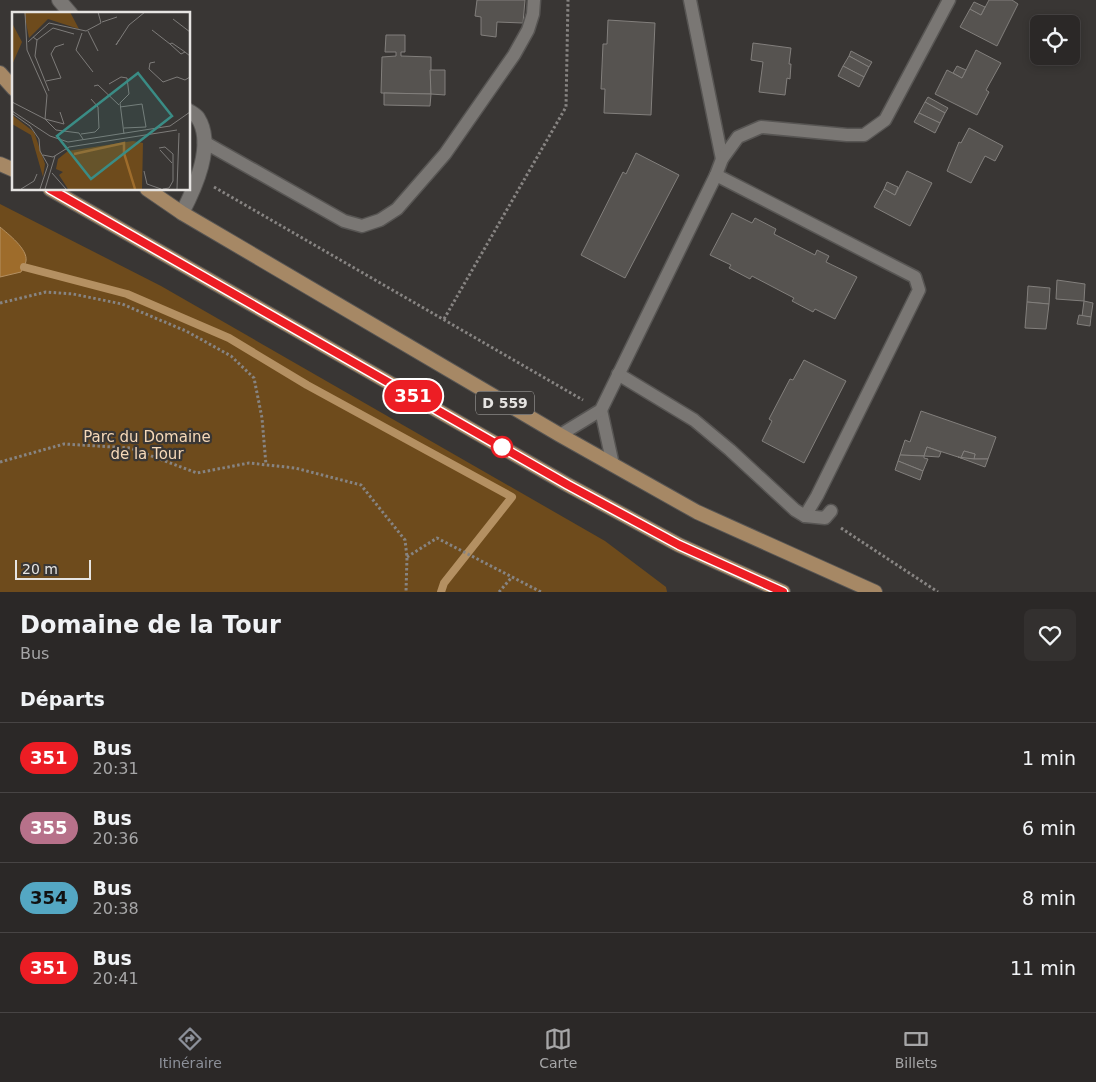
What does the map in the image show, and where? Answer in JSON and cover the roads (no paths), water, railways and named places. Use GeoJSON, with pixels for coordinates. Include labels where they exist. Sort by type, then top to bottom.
{"type":"FeatureCollection","features":[{"type":"Feature","properties":{"kind":"main road"},"geometry":{"type":"LineString","coordinates":[[0,74],[12,87]]}},
{"type":"Feature","properties":{"kind":"main road"},"geometry":{"type":"LineString","coordinates":[[0,164],[12,169]]}},
{"type":"Feature","properties":{"kind":"main road","name":"D 559"},"geometry":{"type":"LineString","coordinates":[[52,190],[568,485],[679,545],[783,592]]}},
{"type":"Feature","properties":{"kind":"main road","name":"D 559"},"geometry":{"type":"LineString","coordinates":[[149,190],[182,212],[560,435],[698,512],[876,592]]}},
{"type":"Feature","properties":{"kind":"street"},"geometry":{"type":"LineString","coordinates":[[59,0],[68,12]]}},
{"type":"Feature","properties":{"kind":"street"},"geometry":{"type":"LineString","coordinates":[[182,212],[203,163],[204,136],[198,118],[190,111]]}},
{"type":"Feature","properties":{"kind":"lane"},"geometry":{"type":"LineString","coordinates":[[204,142],[344,221],[362,226],[380,220],[397,209],[445,154],[514,56],[528,30],[533,14],[534,0]]}},
{"type":"Feature","properties":{"kind":"lane"},"geometry":{"type":"LineString","coordinates":[[690,0],[722,159]]}},
{"type":"Feature","properties":{"kind":"lane"},"geometry":{"type":"LineString","coordinates":[[560,435],[601,410],[716,175],[722,159],[738,137],[761,127],[864,135],[885,120],[949,0]]}},
{"type":"Feature","properties":{"kind":"lane"},"geometry":{"type":"LineString","coordinates":[[716,175],[915,277],[919,290],[822,487],[805,516]]}},
{"type":"Feature","properties":{"kind":"lane"},"geometry":{"type":"LineString","coordinates":[[618,374],[694,420],[730,450],[794,510],[805,516],[828,515]]}},
{"type":"Feature","properties":{"kind":"lane"},"geometry":{"type":"LineString","coordinates":[[601,410],[613,465]]}},
{"type":"Feature","properties":{"kind":"waterway"},"geometry":{"type":"LineString","coordinates":[[24,267],[127,294],[229,338],[307,385],[512,497],[444,583],[441,592]]}},
{"type":"Feature","properties":{"kind":"park label","name":"Parc du Domaine de la Tour"},"geometry":{"type":"Point","coordinates":[147,446]}}]}
